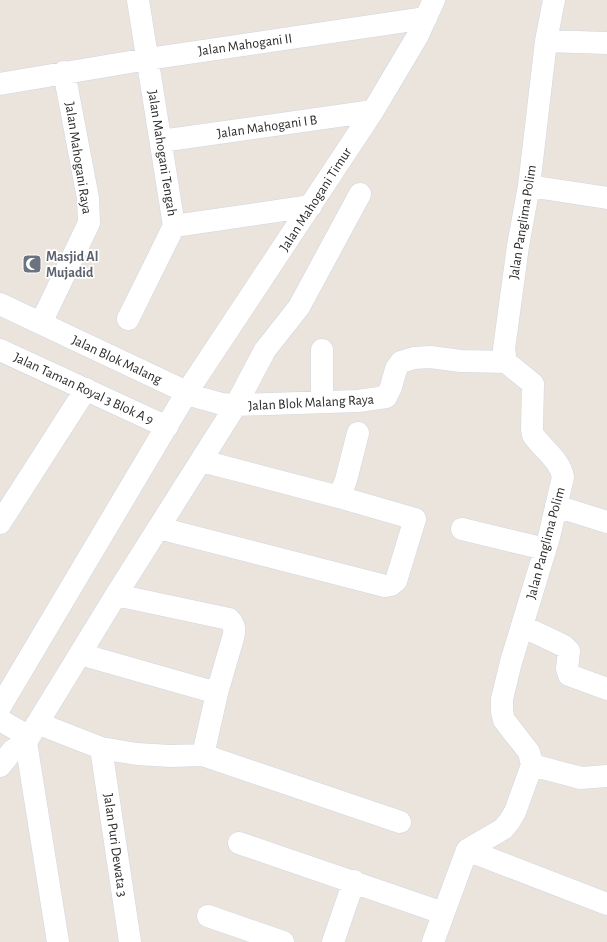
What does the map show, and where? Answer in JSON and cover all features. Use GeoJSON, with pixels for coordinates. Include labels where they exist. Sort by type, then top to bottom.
{"type":"FeatureCollection","features":[{"type":"Feature","properties":{"kind":"street","name":"Jalan Mahogani Tengah"},"geometry":{"type":"LineString","coordinates":[[128,319],[174,226],[138,0]]}},
{"type":"Feature","properties":{"kind":"street","name":"Jalan Panglima Polim"},"geometry":{"type":"LineString","coordinates":[[532,765],[529,752],[504,720],[502,712],[502,699],[509,669],[545,549],[563,478],[562,471],[533,435],[532,384],[506,362],[504,339],[529,186],[546,41],[554,0]]}},
{"type":"Feature","properties":{"kind":"street","name":"Jalan Mahogani II"},"geometry":{"type":"LineString","coordinates":[[64,72],[148,59],[430,9]]}},
{"type":"Feature","properties":{"kind":"street","name":"Jalan Mahogani Timur"},"geometry":{"type":"LineString","coordinates":[[2,717],[167,427],[192,395],[311,206],[373,111],[417,37],[430,9]]}},
{"type":"Feature","properties":{"kind":"street"},"geometry":{"type":"LineString","coordinates":[[546,41],[607,43]]}},
{"type":"Feature","properties":{"kind":"street"},"geometry":{"type":"LineString","coordinates":[[0,84],[64,72]]}},
{"type":"Feature","properties":{"kind":"street","name":"Jalan Mahogani Raya"},"geometry":{"type":"LineString","coordinates":[[41,323],[89,223],[88,198],[64,72]]}},
{"type":"Feature","properties":{"kind":"street","name":"Jalan Mahogani I B"},"geometry":{"type":"LineString","coordinates":[[161,141],[373,111]]}},
{"type":"Feature","properties":{"kind":"street"},"geometry":{"type":"LineString","coordinates":[[529,186],[607,198]]}},
{"type":"Feature","properties":{"kind":"street"},"geometry":{"type":"LineString","coordinates":[[0,766],[29,734],[202,461],[229,404],[265,350],[299,307],[360,194]]}},
{"type":"Feature","properties":{"kind":"street"},"geometry":{"type":"LineString","coordinates":[[174,226],[311,206]]}},
{"type":"Feature","properties":{"kind":"street","name":"Jalan Blok Malang"},"geometry":{"type":"LineString","coordinates":[[0,304],[192,395],[229,404]]}},
{"type":"Feature","properties":{"kind":"street"},"geometry":{"type":"LineString","coordinates":[[322,350],[322,402]]}},
{"type":"Feature","properties":{"kind":"street","name":"Jalan Taman Royal 3 Blok A 9"},"geometry":{"type":"LineString","coordinates":[[1,352],[86,389],[167,427]]}},
{"type":"Feature","properties":{"kind":"street","name":"Jalan Blok Malang Raya"},"geometry":{"type":"LineString","coordinates":[[229,404],[358,401],[386,397],[391,387],[396,369],[401,362],[414,358],[430,357],[461,361],[506,362]]}},
{"type":"Feature","properties":{"kind":"street"},"geometry":{"type":"LineString","coordinates":[[0,523],[86,389]]}},
{"type":"Feature","properties":{"kind":"street"},"geometry":{"type":"LineString","coordinates":[[340,497],[358,433]]}},
{"type":"Feature","properties":{"kind":"street"},"geometry":{"type":"LineString","coordinates":[[159,528],[385,586],[391,585],[396,581],[416,519],[340,497],[202,461]]}},
{"type":"Feature","properties":{"kind":"street"},"geometry":{"type":"LineString","coordinates":[[556,506],[607,522]]}},
{"type":"Feature","properties":{"kind":"street"},"geometry":{"type":"LineString","coordinates":[[462,530],[545,549]]}},
{"type":"Feature","properties":{"kind":"street"},"geometry":{"type":"LineString","coordinates":[[116,595],[229,619],[233,624],[234,630],[217,693],[203,755]]}},
{"type":"Feature","properties":{"kind":"street"},"geometry":{"type":"LineString","coordinates":[[522,626],[564,646],[569,652],[567,669],[569,675],[607,689]]}},
{"type":"Feature","properties":{"kind":"street"},"geometry":{"type":"LineString","coordinates":[[80,654],[217,693]]}},
{"type":"Feature","properties":{"kind":"street"},"geometry":{"type":"LineString","coordinates":[[2,717],[29,734],[101,748],[137,754],[170,756],[203,755],[400,822]]}},
{"type":"Feature","properties":{"kind":"street"},"geometry":{"type":"LineString","coordinates":[[29,734],[58,942]]}},
{"type":"Feature","properties":{"kind":"street","name":"Jalan Puri Dewata 3"},"geometry":{"type":"LineString","coordinates":[[101,748],[130,942]]}},
{"type":"Feature","properties":{"kind":"street"},"geometry":{"type":"LineString","coordinates":[[433,942],[443,913],[474,845],[503,829],[509,822],[532,765],[581,778],[607,776]]}},
{"type":"Feature","properties":{"kind":"street"},"geometry":{"type":"LineString","coordinates":[[239,843],[354,881],[443,913]]}},
{"type":"Feature","properties":{"kind":"street"},"geometry":{"type":"LineString","coordinates":[[474,845],[607,904]]}},
{"type":"Feature","properties":{"kind":"street"},"geometry":{"type":"LineString","coordinates":[[333,942],[354,881]]}},
{"type":"Feature","properties":{"kind":"street"},"geometry":{"type":"LineString","coordinates":[[208,916],[283,942]]}},
{"type":"Feature","properties":{"kind":"place","name":"Masjid Al Mujadid"},"geometry":{"type":"Point","coordinates":[32,264]}}]}
